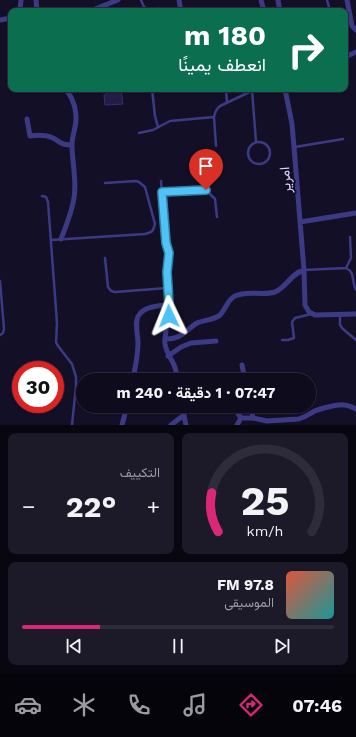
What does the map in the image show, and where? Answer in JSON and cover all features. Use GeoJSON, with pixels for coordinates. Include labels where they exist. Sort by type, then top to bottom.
{"type":"FeatureCollection","features":[{"type":"Feature","properties":{"kind":"street"},"geometry":{"type":"LineString","coordinates":[[98,8],[118,0]]}},
{"type":"Feature","properties":{"kind":"street"},"geometry":{"type":"LineString","coordinates":[[348,3],[352,26],[356,30]]}},
{"type":"Feature","properties":{"kind":"street"},"geometry":{"type":"LineString","coordinates":[[61,239],[72,208],[76,190],[72,139],[76,117],[72,101],[67,92]]}},
{"type":"Feature","properties":{"kind":"street","name":"امرير"},"geometry":{"type":"LineString","coordinates":[[285,92],[292,124],[304,270],[305,305],[312,314]]}},
{"type":"Feature","properties":{"kind":"street"},"geometry":{"type":"LineString","coordinates":[[27,119],[30,136],[39,135],[52,138],[64,145],[72,145]]}},
{"type":"Feature","properties":{"kind":"street"},"geometry":{"type":"LineString","coordinates":[[300,222],[356,213]]}},
{"type":"Feature","properties":{"kind":"street"},"geometry":{"type":"LineString","coordinates":[[165,339],[178,337],[198,323],[218,316],[223,312],[230,300],[236,296],[276,291],[281,288],[295,273],[304,270]]}},
{"type":"Feature","properties":{"kind":"street"},"geometry":{"type":"LineString","coordinates":[[133,373],[138,343],[136,320],[138,315],[151,308],[165,305],[169,308],[165,339],[166,348],[176,373]]}},
{"type":"Feature","properties":{"kind":"street"},"geometry":{"type":"LineString","coordinates":[[312,314],[319,316],[356,314]]}},
{"type":"Feature","properties":{"kind":"street"},"geometry":{"type":"LineString","coordinates":[[168,356],[190,343],[216,341]]}},
{"type":"Feature","properties":{"kind":"street"},"geometry":{"type":"LineString","coordinates":[[242,366],[244,373]]}},
{"type":"Feature","properties":{"kind":"street"},"geometry":{"type":"LineString","coordinates":[[241,418],[267,420],[299,419],[319,409],[339,405],[349,405],[356,409]]}},
{"type":"Feature","properties":{"kind":"street"},"geometry":{"type":"LineString","coordinates":[[122,425],[125,413]]}},
{"type":"Feature","properties":{"kind":"street"},"geometry":{"type":"LineString","coordinates":[[238,413],[241,418]]}},
{"type":"Feature","properties":{"kind":"street"},"geometry":{"type":"LineString","coordinates":[[252,413],[253,418]]}},
{"type":"Feature","properties":{"kind":"street"},"geometry":{"type":"LineString","coordinates":[[171,425],[184,414],[186,425]]}},
{"type":"Feature","properties":{"kind":"street"},"geometry":{"type":"LineString","coordinates":[[237,425],[241,418]]}},
{"type":"Feature","properties":{"kind":"lane"},"geometry":{"type":"LineString","coordinates":[[152,92],[155,116],[158,127]]}},
{"type":"Feature","properties":{"kind":"lane"},"geometry":{"type":"LineString","coordinates":[[226,92],[227,103]]}},
{"type":"Feature","properties":{"kind":"lane"},"geometry":{"type":"LineString","coordinates":[[216,146],[214,117],[217,108],[248,92]]}},
{"type":"Feature","properties":{"kind":"lane"},"geometry":{"type":"LineString","coordinates":[[252,92],[256,142]]}},
{"type":"Feature","properties":{"kind":"lane"},"geometry":{"type":"LineString","coordinates":[[139,133],[153,130],[170,121],[214,117]]}},
{"type":"Feature","properties":{"kind":"lane"},"geometry":{"type":"LineString","coordinates":[[294,147],[343,140]]}},
{"type":"Feature","properties":{"kind":"lane"},"geometry":{"type":"LineString","coordinates":[[256,142],[262,142],[268,145],[271,151],[270,158],[266,163],[260,165],[254,163],[249,158],[248,152],[250,146],[256,142]]}},
{"type":"Feature","properties":{"kind":"lane"},"geometry":{"type":"LineString","coordinates":[[51,240],[148,234],[153,230],[155,224],[146,191],[142,184],[136,181],[105,183]]}},
{"type":"Feature","properties":{"kind":"lane"},"geometry":{"type":"LineString","coordinates":[[161,181],[166,243],[169,253],[167,272],[168,306]]}},
{"type":"Feature","properties":{"kind":"lane"},"geometry":{"type":"LineString","coordinates":[[206,182],[206,190],[215,199],[217,217]]}},
{"type":"Feature","properties":{"kind":"lane"},"geometry":{"type":"LineString","coordinates":[[162,192],[206,190]]}},
{"type":"Feature","properties":{"kind":"lane"},"geometry":{"type":"LineString","coordinates":[[42,196],[46,197],[48,201],[57,323],[56,342],[72,364],[76,377],[72,425]]}},
{"type":"Feature","properties":{"kind":"lane"},"geometry":{"type":"LineString","coordinates":[[346,268],[351,258],[350,237]]}},
{"type":"Feature","properties":{"kind":"lane"},"geometry":{"type":"LineString","coordinates":[[105,258],[108,287],[111,291],[115,292],[168,288]]}},
{"type":"Feature","properties":{"kind":"lane"},"geometry":{"type":"LineString","coordinates":[[304,270],[346,268],[351,270],[353,274],[354,288],[356,290]]}},
{"type":"Feature","properties":{"kind":"lane"},"geometry":{"type":"LineString","coordinates":[[0,281],[4,329],[3,333],[0,335]]}},
{"type":"Feature","properties":{"kind":"lane"},"geometry":{"type":"LineString","coordinates":[[282,340],[294,338],[292,322],[295,318],[312,314]]}},
{"type":"Feature","properties":{"kind":"lane"},"geometry":{"type":"LineString","coordinates":[[340,314],[340,325],[356,340]]}},
{"type":"Feature","properties":{"kind":"building"},"geometry":{"type":"Polygon","coordinates":[[[106,92],[121,92],[123,104],[105,105],[104,95],[106,95],[106,92]]]}},
{"type":"Feature","properties":{"kind":"route"},"geometry":{"type":"LineString","coordinates":[[169,316],[167,272],[169,253],[166,246],[162,192],[206,190]]}}]}
